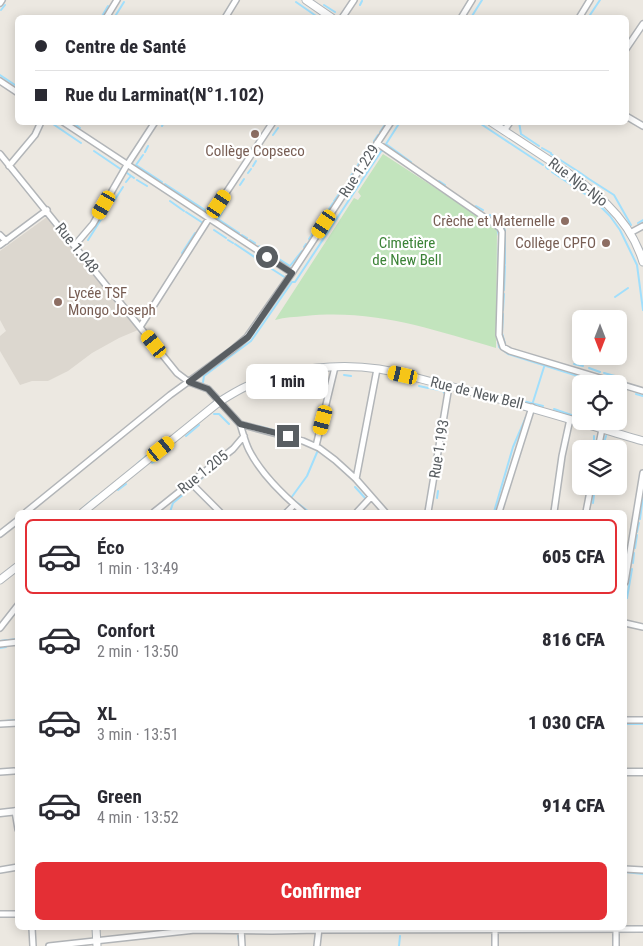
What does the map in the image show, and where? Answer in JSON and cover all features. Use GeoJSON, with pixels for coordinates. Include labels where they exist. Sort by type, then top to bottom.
{"type":"FeatureCollection","features":[{"type":"Feature","properties":{"kind":"main road"},"geometry":{"type":"LineString","coordinates":[[306,0],[328,15]]}},
{"type":"Feature","properties":{"kind":"main road","name":"Rue Njo-Njo"},"geometry":{"type":"LineString","coordinates":[[496,125],[587,185],[613,209],[630,233],[643,262]]}},
{"type":"Feature","properties":{"kind":"main road","name":"Rue de New Bell"},"geometry":{"type":"LineString","coordinates":[[89,510],[219,402],[251,384],[297,371],[335,367],[377,369],[532,407],[570,419]]}},
{"type":"Feature","properties":{"kind":"main road","name":"Rue de New Bell"},"geometry":{"type":"LineString","coordinates":[[606,430],[643,440]]}},
{"type":"Feature","properties":{"kind":"main road"},"geometry":{"type":"LineString","coordinates":[[0,580],[15,568]]}},
{"type":"Feature","properties":{"kind":"main road"},"geometry":{"type":"LineString","coordinates":[[96,930],[97,943]]}},
{"type":"Feature","properties":{"kind":"street"},"geometry":{"type":"LineString","coordinates":[[108,15],[117,0]]}},
{"type":"Feature","properties":{"kind":"street"},"geometry":{"type":"LineString","coordinates":[[227,15],[236,0]]}},
{"type":"Feature","properties":{"kind":"street"},"geometry":{"type":"LineString","coordinates":[[344,15],[354,0]]}},
{"type":"Feature","properties":{"kind":"street"},"geometry":{"type":"LineString","coordinates":[[463,15],[472,0]]}},
{"type":"Feature","properties":{"kind":"street"},"geometry":{"type":"LineString","coordinates":[[581,15],[590,0]]}},
{"type":"Feature","properties":{"kind":"street"},"geometry":{"type":"LineString","coordinates":[[629,45],[643,24]]}},
{"type":"Feature","properties":{"kind":"street"},"geometry":{"type":"LineString","coordinates":[[0,81],[15,91]]}},
{"type":"Feature","properties":{"kind":"street"},"geometry":{"type":"LineString","coordinates":[[629,118],[643,126]]}},
{"type":"Feature","properties":{"kind":"street"},"geometry":{"type":"LineString","coordinates":[[9,166],[35,135],[40,125]]}},
{"type":"Feature","properties":{"kind":"street"},"geometry":{"type":"LineString","coordinates":[[67,125],[208,220],[292,273]]}},
{"type":"Feature","properties":{"kind":"street"},"geometry":{"type":"LineString","coordinates":[[75,246],[93,224],[127,165],[153,125]]}},
{"type":"Feature","properties":{"kind":"street"},"geometry":{"type":"LineString","coordinates":[[140,327],[271,125]]}},
{"type":"Feature","properties":{"kind":"street","name":"Rue 1.229"},"geometry":{"type":"LineString","coordinates":[[28,510],[170,395],[248,337],[389,125]]}},
{"type":"Feature","properties":{"kind":"street"},"geometry":{"type":"LineString","coordinates":[[504,131],[508,125]]}},
{"type":"Feature","properties":{"kind":"street"},"geometry":{"type":"LineString","coordinates":[[377,143],[500,228],[502,232],[500,341],[504,348],[643,391]]}},
{"type":"Feature","properties":{"kind":"street","name":"Rue 1.048"},"geometry":{"type":"LineString","coordinates":[[0,154],[177,373],[189,382],[208,389],[240,424]]}},
{"type":"Feature","properties":{"kind":"street"},"geometry":{"type":"LineString","coordinates":[[0,245],[47,210]]}},
{"type":"Feature","properties":{"kind":"street"},"geometry":{"type":"LineString","coordinates":[[630,233],[643,226]]}},
{"type":"Feature","properties":{"kind":"street"},"geometry":{"type":"LineString","coordinates":[[0,235],[6,241]]}},
{"type":"Feature","properties":{"kind":"street"},"geometry":{"type":"LineString","coordinates":[[316,446],[335,367]]}},
{"type":"Feature","properties":{"kind":"street"},"geometry":{"type":"LineString","coordinates":[[356,479],[377,369]]}},
{"type":"Feature","properties":{"kind":"street","name":"Rue 1.193"},"geometry":{"type":"LineString","coordinates":[[428,510],[449,386]]}},
{"type":"Feature","properties":{"kind":"street"},"geometry":{"type":"LineString","coordinates":[[500,510],[532,407]]}},
{"type":"Feature","properties":{"kind":"street"},"geometry":{"type":"LineString","coordinates":[[554,510],[562,456],[570,419]]}},
{"type":"Feature","properties":{"kind":"street"},"geometry":{"type":"LineString","coordinates":[[240,424],[288,436],[316,446],[356,479],[383,510]]}},
{"type":"Feature","properties":{"kind":"street"},"geometry":{"type":"LineString","coordinates":[[240,424],[248,448],[258,466],[300,510]]}},
{"type":"Feature","properties":{"kind":"street","name":"Rue 1.205"},"geometry":{"type":"LineString","coordinates":[[157,510],[233,449],[244,436]]}},
{"type":"Feature","properties":{"kind":"street"},"geometry":{"type":"LineString","coordinates":[[627,570],[643,473]]}},
{"type":"Feature","properties":{"kind":"street"},"geometry":{"type":"LineString","coordinates":[[191,483],[218,510]]}},
{"type":"Feature","properties":{"kind":"street"},"geometry":{"type":"LineString","coordinates":[[586,510],[589,495]]}},
{"type":"Feature","properties":{"kind":"street"},"geometry":{"type":"LineString","coordinates":[[360,510],[370,497]]}},
{"type":"Feature","properties":{"kind":"street"},"geometry":{"type":"LineString","coordinates":[[289,510],[294,505]]}},
{"type":"Feature","properties":{"kind":"street"},"geometry":{"type":"LineString","coordinates":[[0,534],[15,522]]}},
{"type":"Feature","properties":{"kind":"street"},"geometry":{"type":"LineString","coordinates":[[0,628],[15,609]]}},
{"type":"Feature","properties":{"kind":"street"},"geometry":{"type":"LineString","coordinates":[[627,623],[643,627]]}},
{"type":"Feature","properties":{"kind":"street"},"geometry":{"type":"LineString","coordinates":[[0,644],[15,642]]}},
{"type":"Feature","properties":{"kind":"street"},"geometry":{"type":"LineString","coordinates":[[627,720],[643,720]]}},
{"type":"Feature","properties":{"kind":"street"},"geometry":{"type":"LineString","coordinates":[[0,724],[15,723]]}},
{"type":"Feature","properties":{"kind":"street"},"geometry":{"type":"LineString","coordinates":[[0,772],[14,770]]}},
{"type":"Feature","properties":{"kind":"street"},"geometry":{"type":"LineString","coordinates":[[627,772],[643,772]]}},
{"type":"Feature","properties":{"kind":"street"},"geometry":{"type":"LineString","coordinates":[[0,813],[15,811]]}},
{"type":"Feature","properties":{"kind":"street"},"geometry":{"type":"LineString","coordinates":[[0,870],[15,868]]}},
{"type":"Feature","properties":{"kind":"street"},"geometry":{"type":"LineString","coordinates":[[627,869],[643,870]]}},
{"type":"Feature","properties":{"kind":"street"},"geometry":{"type":"LineString","coordinates":[[0,914],[15,914]]}},
{"type":"Feature","properties":{"kind":"street"},"geometry":{"type":"LineString","coordinates":[[627,928],[643,929]]}},
{"type":"Feature","properties":{"kind":"street"},"geometry":{"type":"LineString","coordinates":[[32,930],[33,946]]}},
{"type":"Feature","properties":{"kind":"street"},"geometry":{"type":"LineString","coordinates":[[49,946],[97,943],[195,930]]}},
{"type":"Feature","properties":{"kind":"street"},"geometry":{"type":"LineString","coordinates":[[242,930],[242,946]]}},
{"type":"Feature","properties":{"kind":"street"},"geometry":{"type":"LineString","coordinates":[[317,946],[318,930]]}},
{"type":"Feature","properties":{"kind":"street"},"geometry":{"type":"LineString","coordinates":[[495,930],[495,946]]}},
{"type":"Feature","properties":{"kind":"street"},"geometry":{"type":"LineString","coordinates":[[616,930],[616,946]]}},
{"type":"Feature","properties":{"kind":"shaded area","name":"Lycée TSF Mongo Joseph"},"geometry":{"type":"Polygon","coordinates":[[[47,217],[138,330],[92,353],[68,371],[48,381],[32,381],[20,385],[0,351],[0,336],[6,331],[0,320],[0,251],[47,217]]]}},
{"type":"Feature","properties":{"kind":"green space","name":"Cimetière de New Bell"},"geometry":{"type":"Polygon","coordinates":[[[383,154],[497,228],[496,348],[402,322],[379,318],[331,315],[290,317],[275,320],[354,198],[358,200],[361,196],[358,192],[383,154]]]}},
{"type":"Feature","properties":{"kind":"waterway"},"geometry":{"type":"LineString","coordinates":[[473,15],[482,0]]}},
{"type":"Feature","properties":{"kind":"waterway"},"geometry":{"type":"LineString","coordinates":[[590,15],[600,0]]}},
{"type":"Feature","properties":{"kind":"waterway"},"geometry":{"type":"LineString","coordinates":[[360,5],[362,1]]}},
{"type":"Feature","properties":{"kind":"waterway"},"geometry":{"type":"LineString","coordinates":[[116,15],[124,2]]}},
{"type":"Feature","properties":{"kind":"waterway"},"geometry":{"type":"LineString","coordinates":[[296,2],[315,15]]}},
{"type":"Feature","properties":{"kind":"waterway"},"geometry":{"type":"LineString","coordinates":[[1,10],[5,5]]}},
{"type":"Feature","properties":{"kind":"waterway"},"geometry":{"type":"LineString","coordinates":[[324,5],[335,12]]}},
{"type":"Feature","properties":{"kind":"waterway"},"geometry":{"type":"LineString","coordinates":[[103,15],[108,6]]}},
{"type":"Feature","properties":{"kind":"waterway"},"geometry":{"type":"LineString","coordinates":[[0,75],[15,85]]}},
{"type":"Feature","properties":{"kind":"waterway"},"geometry":{"type":"LineString","coordinates":[[54,125],[81,143]]}},
{"type":"Feature","properties":{"kind":"waterway"},"geometry":{"type":"LineString","coordinates":[[76,125],[80,128]]}},
{"type":"Feature","properties":{"kind":"waterway"},"geometry":{"type":"LineString","coordinates":[[398,125],[386,144],[411,162]]}},
{"type":"Feature","properties":{"kind":"waterway"},"geometry":{"type":"LineString","coordinates":[[482,125],[490,130]]}},
{"type":"Feature","properties":{"kind":"waterway"},"geometry":{"type":"LineString","coordinates":[[520,125],[521,134]]}},
{"type":"Feature","properties":{"kind":"waterway"},"geometry":{"type":"LineString","coordinates":[[380,132],[384,126]]}},
{"type":"Feature","properties":{"kind":"waterway"},"geometry":{"type":"LineString","coordinates":[[273,135],[278,128]]}},
{"type":"Feature","properties":{"kind":"waterway"},"geometry":{"type":"LineString","coordinates":[[490,130],[543,165]]}},
{"type":"Feature","properties":{"kind":"waterway"},"geometry":{"type":"LineString","coordinates":[[521,134],[539,146]]}},
{"type":"Feature","properties":{"kind":"waterway"},"geometry":{"type":"LineString","coordinates":[[374,141],[378,135]]}},
{"type":"Feature","properties":{"kind":"waterway"},"geometry":{"type":"LineString","coordinates":[[145,152],[148,146]]}},
{"type":"Feature","properties":{"kind":"waterway"},"geometry":{"type":"LineString","coordinates":[[365,155],[370,147]]}},
{"type":"Feature","properties":{"kind":"waterway"},"geometry":{"type":"LineString","coordinates":[[260,155],[265,148]]}},
{"type":"Feature","properties":{"kind":"waterway"},"geometry":{"type":"LineString","coordinates":[[542,148],[551,153]]}},
{"type":"Feature","properties":{"kind":"waterway"},"geometry":{"type":"LineString","coordinates":[[203,382],[204,376],[251,341],[292,282],[295,282],[382,150],[390,155]]}},
{"type":"Feature","properties":{"kind":"waterway"},"geometry":{"type":"LineString","coordinates":[[94,151],[122,170]]}},
{"type":"Feature","properties":{"kind":"waterway"},"geometry":{"type":"LineString","coordinates":[[551,154],[579,172]]}},
{"type":"Feature","properties":{"kind":"waterway"},"geometry":{"type":"LineString","coordinates":[[143,155],[136,165],[162,182]]}},
{"type":"Feature","properties":{"kind":"waterway"},"geometry":{"type":"LineString","coordinates":[[253,166],[256,161]]}},
{"type":"Feature","properties":{"kind":"waterway"},"geometry":{"type":"LineString","coordinates":[[356,169],[359,163]]}},
{"type":"Feature","properties":{"kind":"waterway"},"geometry":{"type":"LineString","coordinates":[[248,173],[251,169]]}},
{"type":"Feature","properties":{"kind":"waterway"},"geometry":{"type":"LineString","coordinates":[[552,172],[594,200],[610,216],[620,230],[637,265],[643,310]]}},
{"type":"Feature","properties":{"kind":"waterway"},"geometry":{"type":"LineString","coordinates":[[579,172],[589,179]]}},
{"type":"Feature","properties":{"kind":"waterway"},"geometry":{"type":"LineString","coordinates":[[127,173],[134,178]]}},
{"type":"Feature","properties":{"kind":"waterway"},"geometry":{"type":"LineString","coordinates":[[348,181],[352,174]]}},
{"type":"Feature","properties":{"kind":"waterway"},"geometry":{"type":"LineString","coordinates":[[126,182],[130,177]]}},
{"type":"Feature","properties":{"kind":"waterway"},"geometry":{"type":"LineString","coordinates":[[240,185],[244,179]]}},
{"type":"Feature","properties":{"kind":"waterway"},"geometry":{"type":"LineString","coordinates":[[589,179],[614,195],[631,225]]}},
{"type":"Feature","properties":{"kind":"waterway"},"geometry":{"type":"LineString","coordinates":[[137,180],[147,186]]}},
{"type":"Feature","properties":{"kind":"waterway"},"geometry":{"type":"LineString","coordinates":[[439,181],[445,185]]}},
{"type":"Feature","properties":{"kind":"waterway"},"geometry":{"type":"LineString","coordinates":[[165,184],[208,212],[209,210]]}},
{"type":"Feature","properties":{"kind":"waterway"},"geometry":{"type":"LineString","coordinates":[[114,201],[123,187]]}},
{"type":"Feature","properties":{"kind":"waterway"},"geometry":{"type":"LineString","coordinates":[[334,201],[344,187]]}},
{"type":"Feature","properties":{"kind":"waterway"},"geometry":{"type":"LineString","coordinates":[[170,201],[184,211]]}},
{"type":"Feature","properties":{"kind":"waterway"},"geometry":{"type":"LineString","coordinates":[[321,221],[333,203]]}},
{"type":"Feature","properties":{"kind":"waterway"},"geometry":{"type":"LineString","coordinates":[[476,206],[483,210]]}},
{"type":"Feature","properties":{"kind":"waterway"},"geometry":{"type":"LineString","coordinates":[[225,207],[218,219],[239,233]]}},
{"type":"Feature","properties":{"kind":"waterway"},"geometry":{"type":"LineString","coordinates":[[186,212],[202,224]]}},
{"type":"Feature","properties":{"kind":"waterway"},"geometry":{"type":"LineString","coordinates":[[490,215],[496,219]]}},
{"type":"Feature","properties":{"kind":"waterway"},"geometry":{"type":"LineString","coordinates":[[88,240],[102,218]]}},
{"type":"Feature","properties":{"kind":"waterway"},"geometry":{"type":"LineString","coordinates":[[638,223],[643,220]]}},
{"type":"Feature","properties":{"kind":"waterway"},"geometry":{"type":"LineString","coordinates":[[500,222],[505,230],[505,264]]}},
{"type":"Feature","properties":{"kind":"waterway"},"geometry":{"type":"LineString","coordinates":[[309,239],[317,227]]}},
{"type":"Feature","properties":{"kind":"waterway"},"geometry":{"type":"LineString","coordinates":[[497,228],[499,236],[497,331]]}},
{"type":"Feature","properties":{"kind":"waterway"},"geometry":{"type":"LineString","coordinates":[[214,230],[226,238]]}},
{"type":"Feature","properties":{"kind":"waterway"},"geometry":{"type":"LineString","coordinates":[[182,253],[195,233]]}},
{"type":"Feature","properties":{"kind":"waterway"},"geometry":{"type":"LineString","coordinates":[[242,235],[247,238]]}},
{"type":"Feature","properties":{"kind":"waterway"},"geometry":{"type":"LineString","coordinates":[[228,240],[233,243]]}},
{"type":"Feature","properties":{"kind":"waterway"},"geometry":{"type":"LineString","coordinates":[[250,240],[255,243]]}},
{"type":"Feature","properties":{"kind":"waterway"},"geometry":{"type":"LineString","coordinates":[[235,244],[262,262]]}},
{"type":"Feature","properties":{"kind":"waterway"},"geometry":{"type":"LineString","coordinates":[[259,246],[268,252]]}},
{"type":"Feature","properties":{"kind":"waterway"},"geometry":{"type":"LineString","coordinates":[[271,254],[290,266],[302,251]]}},
{"type":"Feature","properties":{"kind":"waterway"},"geometry":{"type":"LineString","coordinates":[[264,264],[286,278]]}},
{"type":"Feature","properties":{"kind":"waterway"},"geometry":{"type":"LineString","coordinates":[[504,290],[505,266]]}},
{"type":"Feature","properties":{"kind":"waterway"},"geometry":{"type":"LineString","coordinates":[[615,297],[628,288]]}},
{"type":"Feature","properties":{"kind":"waterway"},"geometry":{"type":"LineString","coordinates":[[503,310],[504,294]]}},
{"type":"Feature","properties":{"kind":"waterway"},"geometry":{"type":"LineString","coordinates":[[503,314],[502,333],[505,344]]}},
{"type":"Feature","properties":{"kind":"waterway"},"geometry":{"type":"LineString","coordinates":[[497,335],[499,347],[508,354],[574,375]]}},
{"type":"Feature","properties":{"kind":"waterway"},"geometry":{"type":"LineString","coordinates":[[578,365],[583,366]]}},
{"type":"Feature","properties":{"kind":"waterway"},"geometry":{"type":"LineString","coordinates":[[533,402],[544,367]]}},
{"type":"Feature","properties":{"kind":"waterway"},"geometry":{"type":"LineString","coordinates":[[589,368],[600,372]]}},
{"type":"Feature","properties":{"kind":"waterway"},"geometry":{"type":"LineString","coordinates":[[604,373],[611,375]]}},
{"type":"Feature","properties":{"kind":"waterway"},"geometry":{"type":"LineString","coordinates":[[344,375],[351,376]]}},
{"type":"Feature","properties":{"kind":"waterway"},"geometry":{"type":"LineString","coordinates":[[269,384],[291,378]]}},
{"type":"Feature","properties":{"kind":"waterway"},"geometry":{"type":"LineString","coordinates":[[395,380],[408,383]]}},
{"type":"Feature","properties":{"kind":"waterway"},"geometry":{"type":"LineString","coordinates":[[419,386],[428,388]]}},
{"type":"Feature","properties":{"kind":"waterway"},"geometry":{"type":"LineString","coordinates":[[430,388],[443,391],[445,394]]}},
{"type":"Feature","properties":{"kind":"waterway"},"geometry":{"type":"LineString","coordinates":[[478,390],[543,406]]}},
{"type":"Feature","properties":{"kind":"waterway"},"geometry":{"type":"LineString","coordinates":[[636,394],[643,396]]}},
{"type":"Feature","properties":{"kind":"waterway"},"geometry":{"type":"LineString","coordinates":[[554,409],[572,415]]}},
{"type":"Feature","properties":{"kind":"waterway"},"geometry":{"type":"LineString","coordinates":[[214,414],[219,414],[229,424]]}},
{"type":"Feature","properties":{"kind":"waterway"},"geometry":{"type":"LineString","coordinates":[[495,510],[513,447],[526,417]]}},
{"type":"Feature","properties":{"kind":"waterway"},"geometry":{"type":"LineString","coordinates":[[186,436],[199,425]]}},
{"type":"Feature","properties":{"kind":"waterway"},"geometry":{"type":"LineString","coordinates":[[258,426],[277,431]]}},
{"type":"Feature","properties":{"kind":"waterway"},"geometry":{"type":"LineString","coordinates":[[280,432],[287,434]]}},
{"type":"Feature","properties":{"kind":"waterway"},"geometry":{"type":"LineString","coordinates":[[605,440],[606,436]]}},
{"type":"Feature","properties":{"kind":"waterway"},"geometry":{"type":"LineString","coordinates":[[169,449],[174,445]]}},
{"type":"Feature","properties":{"kind":"waterway"},"geometry":{"type":"LineString","coordinates":[[291,498],[307,476],[318,450]]}},
{"type":"Feature","properties":{"kind":"waterway"},"geometry":{"type":"LineString","coordinates":[[160,456],[167,451]]}},
{"type":"Feature","properties":{"kind":"waterway"},"geometry":{"type":"LineString","coordinates":[[137,464],[146,456]]}},
{"type":"Feature","properties":{"kind":"waterway"},"geometry":{"type":"LineString","coordinates":[[152,463],[159,458]]}},
{"type":"Feature","properties":{"kind":"waterway"},"geometry":{"type":"LineString","coordinates":[[195,484],[208,473]]}},
{"type":"Feature","properties":{"kind":"waterway"},"geometry":{"type":"LineString","coordinates":[[118,490],[126,484]]}},
{"type":"Feature","properties":{"kind":"waterway"},"geometry":{"type":"LineString","coordinates":[[355,487],[366,499]]}},
{"type":"Feature","properties":{"kind":"waterway"},"geometry":{"type":"LineString","coordinates":[[171,510],[173,503],[190,489]]}},
{"type":"Feature","properties":{"kind":"waterway"},"geometry":{"type":"LineString","coordinates":[[437,498],[438,491]]}},
{"type":"Feature","properties":{"kind":"waterway"},"geometry":{"type":"LineString","coordinates":[[593,503],[594,495]]}},
{"type":"Feature","properties":{"kind":"waterway"},"geometry":{"type":"LineString","coordinates":[[83,508],[97,496]]}},
{"type":"Feature","properties":{"kind":"waterway"},"geometry":{"type":"LineString","coordinates":[[640,519],[643,496]]}},
{"type":"Feature","properties":{"kind":"waterway"},"geometry":{"type":"LineString","coordinates":[[291,498],[306,510]]}},
{"type":"Feature","properties":{"kind":"waterway"},"geometry":{"type":"LineString","coordinates":[[637,532],[639,523]]}},
{"type":"Feature","properties":{"kind":"waterway"},"geometry":{"type":"LineString","coordinates":[[635,548],[637,535]]}},
{"type":"Feature","properties":{"kind":"waterway"},"geometry":{"type":"LineString","coordinates":[[633,563],[634,553]]}},
{"type":"Feature","properties":{"kind":"waterway"},"geometry":{"type":"LineString","coordinates":[[627,598],[632,569]]}},
{"type":"Feature","properties":{"kind":"waterway"},"geometry":{"type":"LineString","coordinates":[[8,640],[15,639]]}},
{"type":"Feature","properties":{"kind":"waterway"},"geometry":{"type":"LineString","coordinates":[[0,641],[7,640]]}},
{"type":"Feature","properties":{"kind":"waterway"},"geometry":{"type":"LineString","coordinates":[[0,648],[6,647]]}},
{"type":"Feature","properties":{"kind":"waterway"},"geometry":{"type":"LineString","coordinates":[[5,721],[15,720]]}},
{"type":"Feature","properties":{"kind":"waterway"},"geometry":{"type":"LineString","coordinates":[[627,724],[643,724]]}},
{"type":"Feature","properties":{"kind":"waterway"},"geometry":{"type":"LineString","coordinates":[[627,872],[643,874]]}},
{"type":"Feature","properties":{"kind":"waterway"},"geometry":{"type":"LineString","coordinates":[[238,936],[240,946]]}},
{"type":"Feature","properties":{"kind":"waterway"},"geometry":{"type":"LineString","coordinates":[[399,946],[400,936]]}},
{"type":"Feature","properties":{"kind":"place","name":"Collège Copseco"},"geometry":{"type":"Point","coordinates":[255,134]}},
{"type":"Feature","properties":{"kind":"place","name":"Crèche et Maternelle"},"geometry":{"type":"Point","coordinates":[565,221]}},
{"type":"Feature","properties":{"kind":"place","name":"Collège CPFO"},"geometry":{"type":"Point","coordinates":[606,243]}},
{"type":"Feature","properties":{"kind":"place","name":"Lycée TSF Mongo Joseph"},"geometry":{"type":"Point","coordinates":[58,302]}},
{"type":"Feature","properties":{"kind":"route"},"geometry":{"type":"LineString","coordinates":[[267,257],[292,273],[248,337],[189,382],[208,389],[240,424],[288,436]]}}]}
